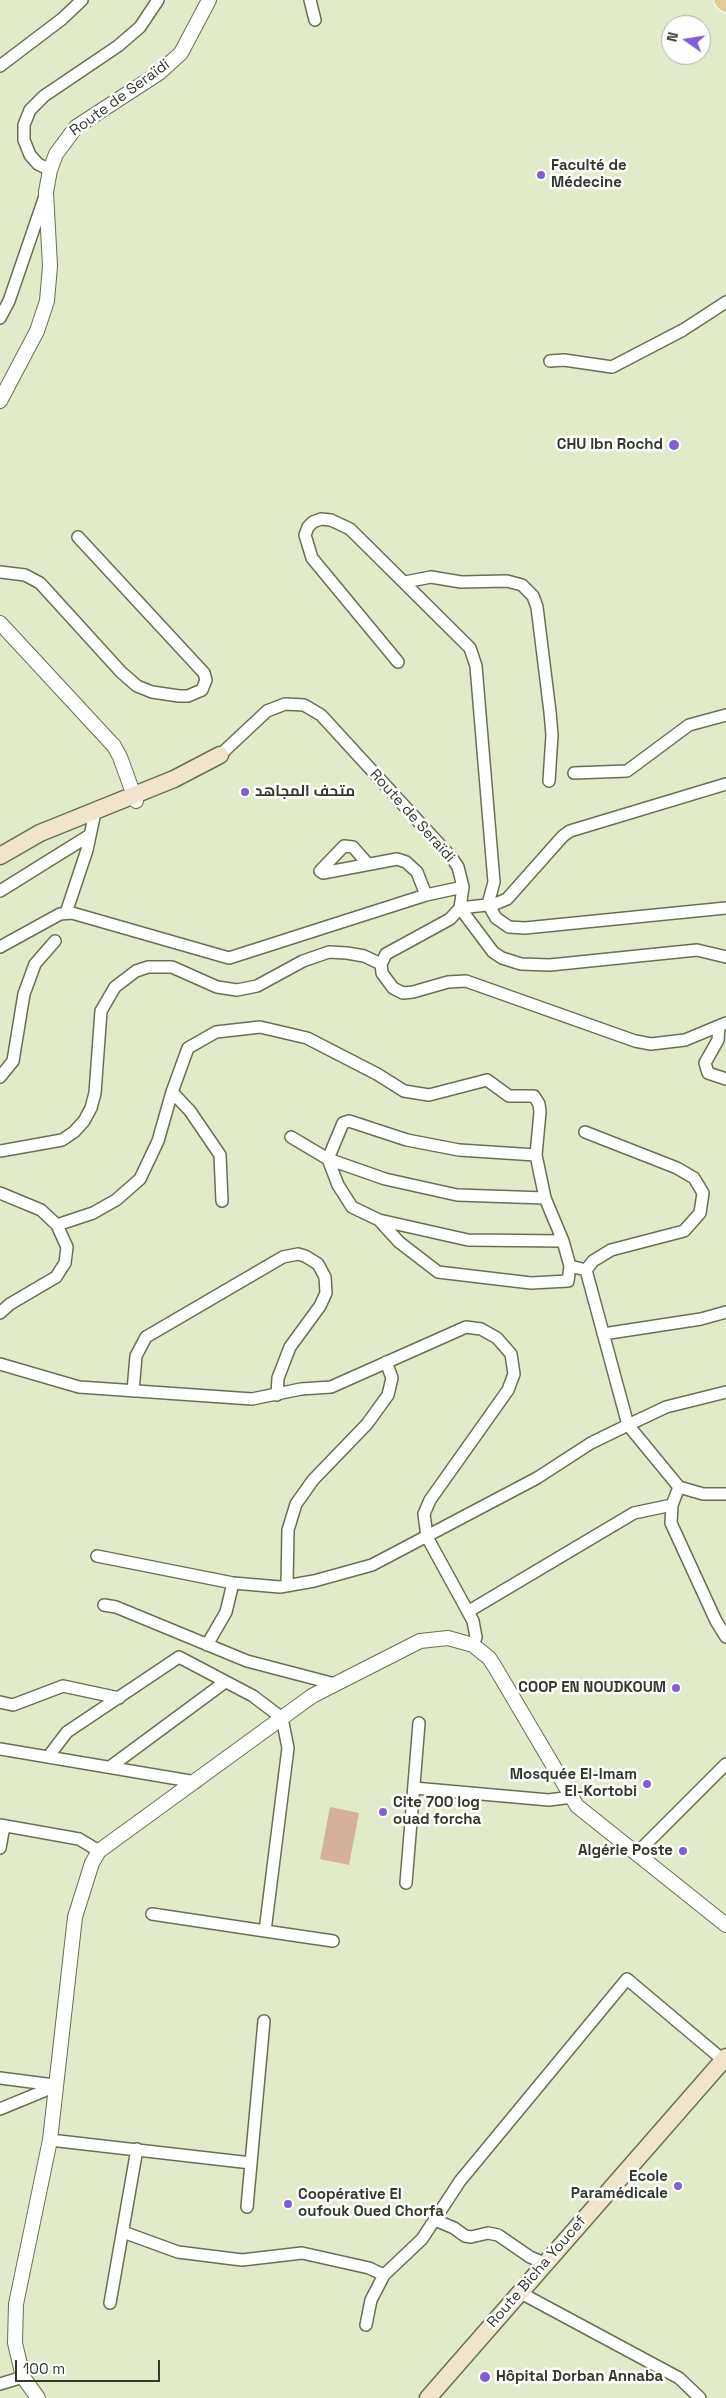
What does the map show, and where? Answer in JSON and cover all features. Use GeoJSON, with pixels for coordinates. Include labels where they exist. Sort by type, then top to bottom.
{"type":"FeatureCollection","features":[{"type":"Feature","properties":{"kind":"main road"},"geometry":{"type":"LineString","coordinates":[[722,0],[726,3]]}},
{"type":"Feature","properties":{"kind":"main road","name":"Route de Seraïdi"},"geometry":{"type":"LineString","coordinates":[[0,856],[40,833],[190,779],[220,755]]}},
{"type":"Feature","properties":{"kind":"main road","name":"Route de Seraïdi"},"geometry":{"type":"LineString","coordinates":[[27,840],[94,817],[138,797]]}},
{"type":"Feature","properties":{"kind":"main road","name":"Route Bicha Youcef"},"geometry":{"type":"LineString","coordinates":[[428,2398],[724,2058]]}},
{"type":"Feature","properties":{"kind":"street"},"geometry":{"type":"LineString","coordinates":[[0,66],[62,19],[82,0]]}},
{"type":"Feature","properties":{"kind":"street"},"geometry":{"type":"LineString","coordinates":[[50,170],[38,164],[30,154],[24,140],[24,125],[30,110],[44,96],[118,46],[140,27],[158,0]]}},
{"type":"Feature","properties":{"kind":"street","name":"Route de Seraïdi"},"geometry":{"type":"LineString","coordinates":[[0,401],[37,331],[46,300],[50,266],[46,192],[50,170],[56,154],[76,127],[159,73],[181,53],[210,0]]}},
{"type":"Feature","properties":{"kind":"street"},"geometry":{"type":"LineString","coordinates":[[310,0],[315,20]]}},
{"type":"Feature","properties":{"kind":"street"},"geometry":{"type":"LineString","coordinates":[[0,318],[9,301],[46,192]]}},
{"type":"Feature","properties":{"kind":"street"},"geometry":{"type":"LineString","coordinates":[[550,361],[564,360],[612,367],[683,330],[726,302]]}},
{"type":"Feature","properties":{"kind":"street"},"geometry":{"type":"LineString","coordinates":[[398,662],[312,558],[306,539],[308,528],[313,522],[320,519],[341,523],[350,528],[470,648],[476,666],[494,882],[488,904],[496,918],[502,923],[517,928],[726,908]]}},
{"type":"Feature","properties":{"kind":"street"},"geometry":{"type":"LineString","coordinates":[[0,572],[25,575],[40,583],[121,672],[137,686],[152,692],[184,697],[202,690],[206,680],[204,673],[78,537]]}},
{"type":"Feature","properties":{"kind":"street"},"geometry":{"type":"LineString","coordinates":[[405,582],[431,577],[461,582],[507,581],[522,585],[533,596],[537,607],[552,735],[549,781]]}},
{"type":"Feature","properties":{"kind":"street"},"geometry":{"type":"LineString","coordinates":[[0,623],[80,708],[90,714],[121,746],[138,797]]}},
{"type":"Feature","properties":{"kind":"street","name":"Route de Seraïdi"},"geometry":{"type":"LineString","coordinates":[[220,755],[267,711],[276,706],[295,703],[313,709],[328,722],[452,858],[460,872],[463,887],[460,908]]}},
{"type":"Feature","properties":{"kind":"street"},"geometry":{"type":"LineString","coordinates":[[574,773],[627,771],[689,725],[726,714]]}},
{"type":"Feature","properties":{"kind":"street"},"geometry":{"type":"LineString","coordinates":[[722,1025],[685,1040],[668,1043],[635,1041],[466,981],[448,982],[413,992],[402,993],[386,982],[381,964],[386,954],[450,918],[460,908],[502,902],[513,894],[563,836],[570,831],[726,784]]}},
{"type":"Feature","properties":{"kind":"street"},"geometry":{"type":"LineString","coordinates":[[66,913],[94,817]]}},
{"type":"Feature","properties":{"kind":"street"},"geometry":{"type":"LineString","coordinates":[[0,891],[90,835]]}},
{"type":"Feature","properties":{"kind":"street"},"geometry":{"type":"LineString","coordinates":[[367,864],[397,859],[406,862],[417,872],[426,895]]}},
{"type":"Feature","properties":{"kind":"street"},"geometry":{"type":"LineString","coordinates":[[0,947],[66,913],[81,914],[229,958],[426,895],[463,887]]}},
{"type":"Feature","properties":{"kind":"street"},"geometry":{"type":"LineString","coordinates":[[460,908],[493,952],[511,962],[521,964],[550,965],[697,950],[726,957]]}},
{"type":"Feature","properties":{"kind":"street"},"geometry":{"type":"LineString","coordinates":[[0,1077],[13,1061],[24,994],[35,964],[55,942]]}},
{"type":"Feature","properties":{"kind":"street"},"geometry":{"type":"LineString","coordinates":[[0,1151],[62,1140],[74,1132],[84,1121],[91,1108],[94,1093],[100,1012],[115,987],[136,971],[160,966],[172,967],[217,987],[237,990],[257,986],[302,961],[329,952],[347,952],[364,956],[381,964]]}},
{"type":"Feature","properties":{"kind":"street"},"geometry":{"type":"LineString","coordinates":[[722,1025],[718,1040],[705,1063],[708,1073],[726,1079]]}},
{"type":"Feature","properties":{"kind":"street"},"geometry":{"type":"LineString","coordinates":[[57,1225],[93,1213],[116,1200],[140,1179],[158,1141],[172,1092],[188,1048],[216,1032],[260,1027],[307,1038],[377,1074],[404,1091],[429,1095],[487,1080],[509,1096],[534,1096],[539,1104],[540,1112],[536,1155],[545,1198],[563,1241],[570,1266],[568,1281],[531,1283],[438,1272],[399,1242],[379,1220]]}},
{"type":"Feature","properties":{"kind":"street"},"geometry":{"type":"LineString","coordinates":[[172,1092],[190,1110],[220,1155],[222,1201]]}},
{"type":"Feature","properties":{"kind":"street"},"geometry":{"type":"LineString","coordinates":[[536,1155],[459,1150],[407,1140],[349,1121],[343,1123],[328,1159],[338,1185],[352,1207],[379,1220],[468,1240],[563,1241]]}},
{"type":"Feature","properties":{"kind":"street"},"geometry":{"type":"LineString","coordinates":[[585,1132],[677,1168],[694,1178],[703,1193],[700,1213],[684,1230],[611,1250],[593,1261],[586,1270]]}},
{"type":"Feature","properties":{"kind":"street"},"geometry":{"type":"LineString","coordinates":[[291,1137],[328,1159],[385,1180],[457,1195],[545,1198]]}},
{"type":"Feature","properties":{"kind":"street"},"geometry":{"type":"LineString","coordinates":[[0,1193],[41,1210],[57,1225],[67,1247],[67,1255],[61,1270],[50,1282],[10,1304],[0,1313]]}},
{"type":"Feature","properties":{"kind":"street"},"geometry":{"type":"LineString","coordinates":[[133,1391],[136,1356],[146,1337],[282,1257],[298,1254],[318,1264],[325,1277],[326,1292],[320,1306],[290,1347],[280,1370],[277,1395]]}},
{"type":"Feature","properties":{"kind":"street"},"geometry":{"type":"LineString","coordinates":[[570,1266],[586,1270]]}},
{"type":"Feature","properties":{"kind":"street"},"geometry":{"type":"LineString","coordinates":[[586,1270],[628,1425],[679,1487],[703,1494],[726,1494]]}},
{"type":"Feature","properties":{"kind":"street"},"geometry":{"type":"LineString","coordinates":[[603,1334],[701,1319],[726,1312]]}},
{"type":"Feature","properties":{"kind":"street"},"geometry":{"type":"LineString","coordinates":[[0,1364],[79,1387],[252,1399],[301,1389],[331,1388],[466,1327],[481,1329],[497,1338],[511,1354],[514,1374],[508,1390],[426,1507],[423,1522],[427,1537],[469,1611],[476,1629],[473,1645]]}},
{"type":"Feature","properties":{"kind":"street"},"geometry":{"type":"LineString","coordinates":[[287,1585],[288,1530],[296,1504],[313,1480],[367,1424],[388,1395],[392,1378],[386,1362]]}},
{"type":"Feature","properties":{"kind":"street"},"geometry":{"type":"LineString","coordinates":[[97,1556],[233,1583],[287,1585],[314,1581],[372,1565],[537,1478],[591,1443],[666,1407],[726,1392]]}},
{"type":"Feature","properties":{"kind":"street"},"geometry":{"type":"LineString","coordinates":[[679,1487],[672,1505],[671,1523],[716,1621],[726,1637]]}},
{"type":"Feature","properties":{"kind":"street"},"geometry":{"type":"LineString","coordinates":[[469,1611],[634,1513],[672,1505]]}},
{"type":"Feature","properties":{"kind":"street"},"geometry":{"type":"LineString","coordinates":[[207,1645],[226,1612],[233,1583]]}},
{"type":"Feature","properties":{"kind":"street"},"geometry":{"type":"LineString","coordinates":[[104,1605],[116,1607],[247,1661],[335,1684]]}},
{"type":"Feature","properties":{"kind":"street"},"geometry":{"type":"LineString","coordinates":[[38,2398],[23,2377],[15,2343],[16,2304],[50,2140],[75,1917],[92,1863],[99,1851],[312,1696],[420,1641],[448,1638],[473,1645],[485,1654],[495,1667],[572,1797],[583,1811],[726,1925]]}},
{"type":"Feature","properties":{"kind":"street"},"geometry":{"type":"LineString","coordinates":[[48,1757],[67,1732],[179,1657],[253,1696],[282,1718],[288,1748],[265,1931]]}},
{"type":"Feature","properties":{"kind":"street"},"geometry":{"type":"LineString","coordinates":[[110,1767],[225,1682]]}},
{"type":"Feature","properties":{"kind":"street"},"geometry":{"type":"LineString","coordinates":[[0,1702],[13,1705],[63,1686],[119,1698]]}},
{"type":"Feature","properties":{"kind":"street"},"geometry":{"type":"LineString","coordinates":[[406,1883],[419,1723]]}},
{"type":"Feature","properties":{"kind":"street"},"geometry":{"type":"LineString","coordinates":[[0,1749],[196,1782]]}},
{"type":"Feature","properties":{"kind":"street"},"geometry":{"type":"LineString","coordinates":[[636,1854],[726,1764]]}},
{"type":"Feature","properties":{"kind":"street"},"geometry":{"type":"LineString","coordinates":[[414,1788],[549,1800],[572,1797]]}},
{"type":"Feature","properties":{"kind":"street"},"geometry":{"type":"LineString","coordinates":[[0,1848],[2,1826],[78,1839],[99,1851]]}},
{"type":"Feature","properties":{"kind":"street"},"geometry":{"type":"LineString","coordinates":[[152,1914],[334,1940]]}},
{"type":"Feature","properties":{"kind":"street"},"geometry":{"type":"LineString","coordinates":[[366,2325],[371,2300],[384,2275],[422,2240],[460,2181],[627,1979],[724,2058]]}},
{"type":"Feature","properties":{"kind":"street"},"geometry":{"type":"LineString","coordinates":[[247,2207],[264,2021]]}},
{"type":"Feature","properties":{"kind":"street"},"geometry":{"type":"LineString","coordinates":[[0,2078],[56,2086]]}},
{"type":"Feature","properties":{"kind":"street"},"geometry":{"type":"LineString","coordinates":[[0,2109],[56,2086]]}},
{"type":"Feature","properties":{"kind":"street"},"geometry":{"type":"LineString","coordinates":[[50,2140],[251,2163]]}},
{"type":"Feature","properties":{"kind":"street"},"geometry":{"type":"LineString","coordinates":[[110,2303],[137,2149]]}},
{"type":"Feature","properties":{"kind":"street"},"geometry":{"type":"LineString","coordinates":[[435,2220],[454,2228],[465,2236],[471,2237],[488,2233],[498,2235],[530,2257],[544,2263]]}},
{"type":"Feature","properties":{"kind":"street"},"geometry":{"type":"LineString","coordinates":[[123,2232],[178,2252],[242,2260],[302,2253],[369,2268],[384,2275]]}},
{"type":"Feature","properties":{"kind":"street"},"geometry":{"type":"LineString","coordinates":[[519,2292],[679,2378],[700,2398]]}},
{"type":"Feature","properties":{"kind":"street"},"geometry":{"type":"LineString","coordinates":[[0,2384],[23,2377]]}},
{"type":"Feature","properties":{"kind":"shaded area"},"geometry":{"type":"Polygon","coordinates":[[[330,1807],[359,1813],[349,1865],[320,1859],[330,1807]]]}},
{"type":"Feature","properties":{"kind":"place","name":"Faculté de Médecine"},"geometry":{"type":"Point","coordinates":[541,175]}},
{"type":"Feature","properties":{"kind":"place","name":"CHU Ibn Rochd"},"geometry":{"type":"Point","coordinates":[674,445]}},
{"type":"Feature","properties":{"kind":"place","name":"متحف المجاهد"},"geometry":{"type":"Point","coordinates":[245,792]}},
{"type":"Feature","properties":{"kind":"place","name":"COOP EN NOUDKOUM"},"geometry":{"type":"Point","coordinates":[676,1688]}},
{"type":"Feature","properties":{"kind":"place","name":"Mosquée El-Imam El-Kortobi"},"geometry":{"type":"Point","coordinates":[647,1784]}},
{"type":"Feature","properties":{"kind":"place","name":"Cite 700 log ouad forcha"},"geometry":{"type":"Point","coordinates":[383,1812]}},
{"type":"Feature","properties":{"kind":"place","name":"Algérie Poste"},"geometry":{"type":"Point","coordinates":[683,1851]}},
{"type":"Feature","properties":{"kind":"place","name":"Ecole Paramédicale"},"geometry":{"type":"Point","coordinates":[678,2186]}},
{"type":"Feature","properties":{"kind":"place","name":"Coopérative El oufouk Oued Chorfa"},"geometry":{"type":"Point","coordinates":[288,2204]}},
{"type":"Feature","properties":{"kind":"place","name":"Hôpital Dorban Annaba"},"geometry":{"type":"Point","coordinates":[485,2377]}}]}
